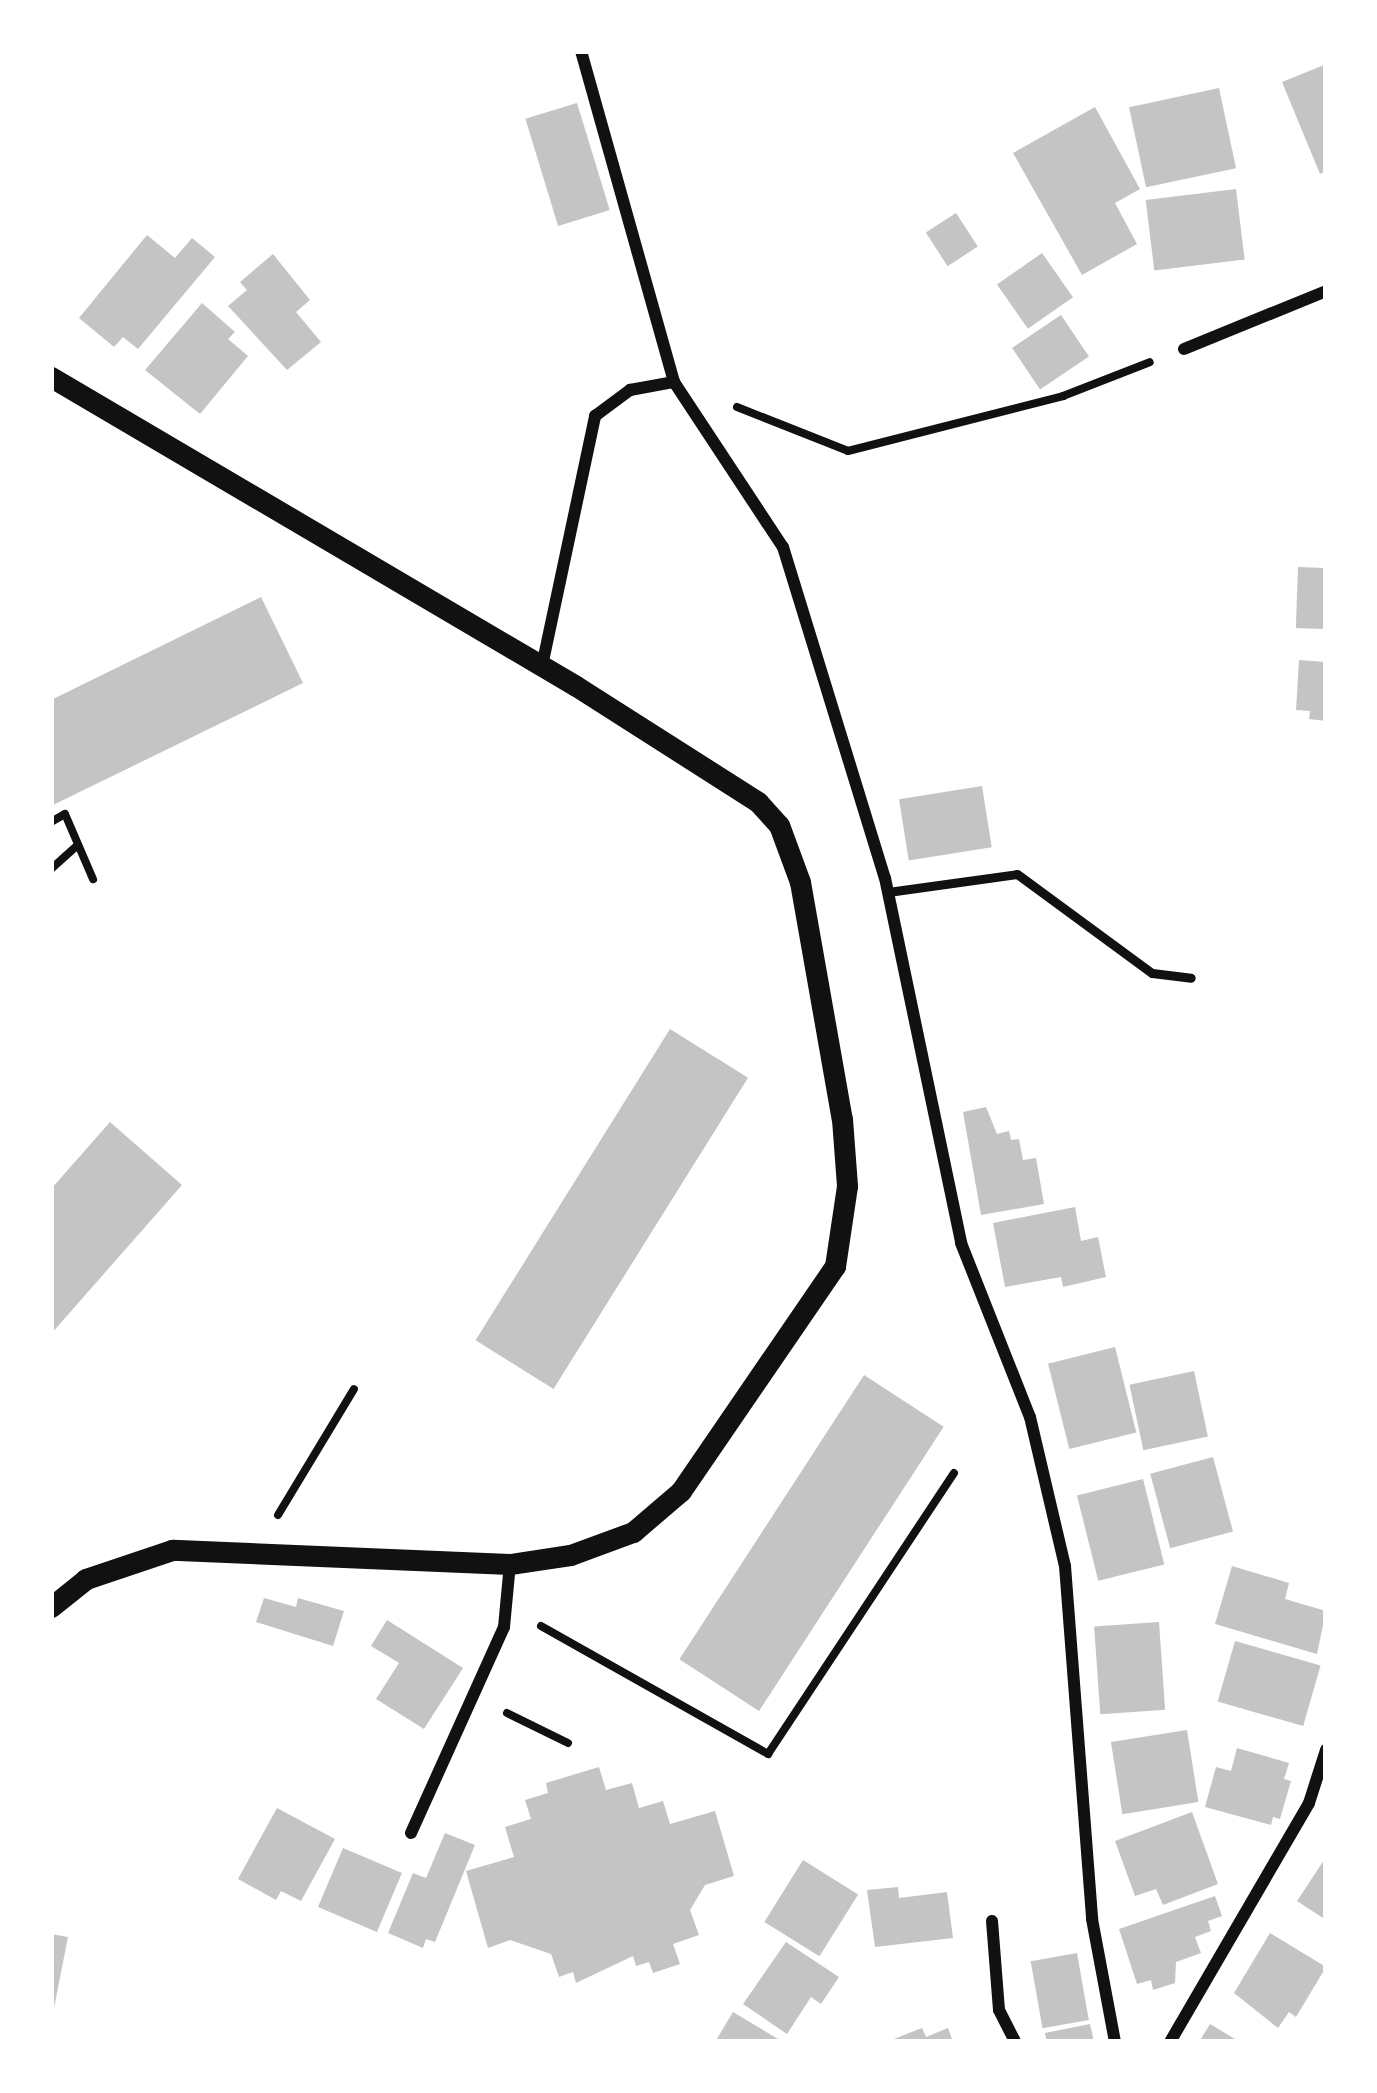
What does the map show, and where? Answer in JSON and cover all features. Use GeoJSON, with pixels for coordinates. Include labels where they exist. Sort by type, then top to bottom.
{"type":"FeatureCollection","features":[{"type":"Feature","properties":{"kind":"street"},"geometry":{"type":"LineString","coordinates":[[581,51],[674,382],[783,548],[888,892],[961,1243],[1030,1417],[1065,1566],[1092,1919],[1114,2042]]}},
{"type":"Feature","properties":{"kind":"street"},"geometry":{"type":"LineString","coordinates":[[1184,349],[1326,291]]}},
{"type":"Feature","properties":{"kind":"street"},"geometry":{"type":"LineString","coordinates":[[51,377],[736,783],[778,825],[800,882],[842,1119],[848,1186],[835,1266],[681,1491],[633,1532],[570,1555],[510,1564],[172,1550],[86,1579],[51,1607]]}},
{"type":"Feature","properties":{"kind":"street"},"geometry":{"type":"LineString","coordinates":[[542,666],[595,416],[630,390],[674,382]]}},
{"type":"Feature","properties":{"kind":"street"},"geometry":{"type":"LineString","coordinates":[[411,1833],[504,1627],[510,1564]]}},
{"type":"Feature","properties":{"kind":"street"},"geometry":{"type":"LineString","coordinates":[[1170,2042],[1310,1803],[1326,1750]]}},
{"type":"Feature","properties":{"kind":"street"},"geometry":{"type":"LineString","coordinates":[[992,1921],[999,2010],[1015,2042]]}},
{"type":"Feature","properties":{"kind":"lane"},"geometry":{"type":"LineString","coordinates":[[888,892],[1017,874],[1152,973],[1191,978]]}},
{"type":"Feature","properties":{"kind":"path"},"geometry":{"type":"LineString","coordinates":[[674,382],[848,451],[1063,397],[1184,349]]}},
{"type":"Feature","properties":{"kind":"path"},"geometry":{"type":"LineString","coordinates":[[51,822],[65,814],[93,879]]}},
{"type":"Feature","properties":{"kind":"path"},"geometry":{"type":"LineString","coordinates":[[51,869],[78,845]]}},
{"type":"Feature","properties":{"kind":"path"},"geometry":{"type":"LineString","coordinates":[[276,1518],[353,1390]]}},
{"type":"Feature","properties":{"kind":"path"},"geometry":{"type":"LineString","coordinates":[[537,1623],[768,1754],[954,1473]]}},
{"type":"Feature","properties":{"kind":"path"},"geometry":{"type":"LineString","coordinates":[[518,1718],[568,1743]]}},
{"type":"Feature","properties":{"kind":"building"},"geometry":{"type":"Polygon","coordinates":[[[1324,65],[1326,171],[1320,174],[1282,82],[1324,65]]]}},
{"type":"Feature","properties":{"kind":"building"},"geometry":{"type":"Polygon","coordinates":[[[1219,88],[1236,168],[1146,187],[1129,107],[1219,88]]]}},
{"type":"Feature","properties":{"kind":"building"},"geometry":{"type":"Polygon","coordinates":[[[577,103],[610,210],[558,226],[525,119],[577,103]]]}},
{"type":"Feature","properties":{"kind":"building"},"geometry":{"type":"Polygon","coordinates":[[[1095,107],[1140,189],[1115,203],[1137,244],[1082,275],[1013,153],[1095,107]]]}},
{"type":"Feature","properties":{"kind":"building"},"geometry":{"type":"Polygon","coordinates":[[[1236,189],[1245,259],[1154,271],[1146,200],[1236,189]]]}},
{"type":"Feature","properties":{"kind":"building"},"geometry":{"type":"Polygon","coordinates":[[[956,213],[978,247],[948,266],[926,233],[956,213]]]}},
{"type":"Feature","properties":{"kind":"building"},"geometry":{"type":"Polygon","coordinates":[[[147,235],[175,258],[192,238],[215,257],[138,349],[123,337],[114,347],[79,318],[147,235]]]}},
{"type":"Feature","properties":{"kind":"building"},"geometry":{"type":"Polygon","coordinates":[[[1042,253],[1073,297],[1028,329],[997,285],[1042,253]]]}},
{"type":"Feature","properties":{"kind":"building"},"geometry":{"type":"Polygon","coordinates":[[[273,254],[310,300],[296,312],[321,342],[287,370],[228,306],[247,290],[240,282],[273,254]]]}},
{"type":"Feature","properties":{"kind":"building"},"geometry":{"type":"Polygon","coordinates":[[[202,303],[235,332],[228,339],[248,356],[200,414],[145,370],[202,303]]]}},
{"type":"Feature","properties":{"kind":"building"},"geometry":{"type":"Polygon","coordinates":[[[1061,315],[1089,356],[1040,389],[1012,348],[1061,315]]]}},
{"type":"Feature","properties":{"kind":"building"},"geometry":{"type":"Polygon","coordinates":[[[1298,567],[1326,568],[1324,629],[1296,628],[1298,567]]]}},
{"type":"Feature","properties":{"kind":"building"},"geometry":{"type":"Polygon","coordinates":[[[261,597],[303,683],[51,806],[51,700],[261,597]]]}},
{"type":"Feature","properties":{"kind":"building"},"geometry":{"type":"Polygon","coordinates":[[[1299,660],[1326,662],[1326,721],[1309,719],[1310,711],[1296,710],[1299,660]]]}},
{"type":"Feature","properties":{"kind":"building"},"geometry":{"type":"Polygon","coordinates":[[[982,786],[992,847],[909,860],[899,799],[982,786]]]}},
{"type":"Feature","properties":{"kind":"building"},"geometry":{"type":"Polygon","coordinates":[[[670,1029],[748,1078],[554,1389],[476,1340],[670,1029]]]}},
{"type":"Feature","properties":{"kind":"building"},"geometry":{"type":"Polygon","coordinates":[[[986,1107],[997,1134],[1009,1131],[1011,1140],[1019,1139],[1023,1160],[1036,1158],[1044,1204],[981,1215],[963,1112],[986,1107]]]}},
{"type":"Feature","properties":{"kind":"building"},"geometry":{"type":"Polygon","coordinates":[[[110,1122],[182,1185],[51,1334],[51,1189],[110,1122]]]}},
{"type":"Feature","properties":{"kind":"building"},"geometry":{"type":"Polygon","coordinates":[[[1075,1207],[1081,1241],[1098,1237],[1106,1277],[1063,1287],[1061,1277],[1005,1287],[993,1223],[1075,1207]]]}},
{"type":"Feature","properties":{"kind":"building"},"geometry":{"type":"Polygon","coordinates":[[[1115,1347],[1136,1432],[1069,1449],[1048,1364],[1115,1347]]]}},
{"type":"Feature","properties":{"kind":"building"},"geometry":{"type":"Polygon","coordinates":[[[1194,1371],[1208,1437],[1143,1450],[1129,1385],[1194,1371]]]}},
{"type":"Feature","properties":{"kind":"building"},"geometry":{"type":"Polygon","coordinates":[[[864,1375],[944,1427],[759,1711],[679,1659],[864,1375]]]}},
{"type":"Feature","properties":{"kind":"building"},"geometry":{"type":"Polygon","coordinates":[[[1213,1457],[1233,1531],[1170,1548],[1150,1474],[1213,1457]]]}},
{"type":"Feature","properties":{"kind":"building"},"geometry":{"type":"Polygon","coordinates":[[[1143,1479],[1164,1564],[1098,1581],[1077,1495],[1143,1479]]]}},
{"type":"Feature","properties":{"kind":"building"},"geometry":{"type":"Polygon","coordinates":[[[1232,1566],[1289,1583],[1285,1599],[1326,1611],[1317,1654],[1215,1624],[1232,1566]]]}},
{"type":"Feature","properties":{"kind":"building"},"geometry":{"type":"Polygon","coordinates":[[[264,1598],[296,1607],[298,1598],[344,1611],[333,1646],[256,1622],[264,1598]]]}},
{"type":"Feature","properties":{"kind":"building"},"geometry":{"type":"Polygon","coordinates":[[[387,1620],[463,1668],[424,1729],[376,1699],[399,1663],[371,1646],[387,1620]]]}},
{"type":"Feature","properties":{"kind":"building"},"geometry":{"type":"Polygon","coordinates":[[[1159,1622],[1165,1710],[1100,1714],[1094,1627],[1159,1622]]]}},
{"type":"Feature","properties":{"kind":"building"},"geometry":{"type":"Polygon","coordinates":[[[1235,1641],[1321,1666],[1303,1726],[1218,1702],[1235,1641]]]}},
{"type":"Feature","properties":{"kind":"building"},"geometry":{"type":"Polygon","coordinates":[[[1187,1730],[1198,1802],[1122,1814],[1111,1742],[1187,1730]]]}},
{"type":"Feature","properties":{"kind":"building"},"geometry":{"type":"Polygon","coordinates":[[[1237,1748],[1289,1763],[1284,1779],[1291,1781],[1280,1819],[1273,1817],[1271,1825],[1205,1807],[1216,1767],[1231,1771],[1237,1748]]]}},
{"type":"Feature","properties":{"kind":"building"},"geometry":{"type":"Polygon","coordinates":[[[599,1767],[606,1790],[632,1783],[639,1808],[663,1801],[670,1824],[715,1811],[734,1876],[705,1885],[690,1910],[699,1935],[673,1944],[680,1964],[653,1973],[649,1962],[636,1966],[633,1956],[576,1983],[573,1972],[559,1977],[551,1954],[510,1940],[488,1948],[466,1871],[514,1857],[505,1827],[531,1819],[525,1800],[548,1793],[546,1783],[599,1767]]]}},
{"type":"Feature","properties":{"kind":"building"},"geometry":{"type":"Polygon","coordinates":[[[277,1808],[335,1839],[301,1901],[281,1891],[276,1900],[238,1879],[277,1808]]]}},
{"type":"Feature","properties":{"kind":"building"},"geometry":{"type":"Polygon","coordinates":[[[1192,1812],[1218,1884],[1163,1905],[1156,1889],[1135,1896],[1115,1841],[1192,1812]]]}},
{"type":"Feature","properties":{"kind":"building"},"geometry":{"type":"Polygon","coordinates":[[[445,1833],[475,1845],[435,1942],[426,1939],[423,1948],[388,1933],[413,1873],[426,1878],[445,1833]]]}},
{"type":"Feature","properties":{"kind":"building"},"geometry":{"type":"Polygon","coordinates":[[[343,1848],[402,1873],[377,1932],[318,1907],[343,1848]]]}},
{"type":"Feature","properties":{"kind":"building"},"geometry":{"type":"Polygon","coordinates":[[[1326,1857],[1326,1920],[1297,1901],[1326,1857]]]}},
{"type":"Feature","properties":{"kind":"building"},"geometry":{"type":"Polygon","coordinates":[[[803,1860],[858,1894],[819,1956],[764,1922],[803,1860]]]}},
{"type":"Feature","properties":{"kind":"building"},"geometry":{"type":"Polygon","coordinates":[[[898,1887],[899,1898],[947,1892],[953,1938],[875,1947],[867,1890],[898,1887]]]}},
{"type":"Feature","properties":{"kind":"building"},"geometry":{"type":"Polygon","coordinates":[[[1215,1896],[1222,1916],[1208,1921],[1211,1931],[1195,1937],[1201,1953],[1176,1962],[1175,1983],[1153,1990],[1151,1980],[1137,1984],[1119,1929],[1215,1896]]]}},
{"type":"Feature","properties":{"kind":"building"},"geometry":{"type":"Polygon","coordinates":[[[1270,1933],[1326,1967],[1296,2017],[1289,2012],[1278,2028],[1234,1993],[1270,1933]]]}},
{"type":"Feature","properties":{"kind":"building"},"geometry":{"type":"Polygon","coordinates":[[[51,1934],[68,1937],[53,2013],[51,2013],[51,1934]]]}},
{"type":"Feature","properties":{"kind":"building"},"geometry":{"type":"Polygon","coordinates":[[[786,1942],[839,1977],[821,2004],[811,1997],[787,2034],[743,2004],[786,1942]]]}},
{"type":"Feature","properties":{"kind":"building"},"geometry":{"type":"Polygon","coordinates":[[[1077,1953],[1089,2020],[1043,2028],[1031,1961],[1077,1953]]]}},
{"type":"Feature","properties":{"kind":"building"},"geometry":{"type":"Polygon","coordinates":[[[733,2012],[783,2042],[715,2042],[733,2012]]]}},
{"type":"Feature","properties":{"kind":"building"},"geometry":{"type":"Polygon","coordinates":[[[1090,2024],[1094,2042],[1047,2042],[1045,2033],[1090,2024]]]}},
{"type":"Feature","properties":{"kind":"building"},"geometry":{"type":"Polygon","coordinates":[[[1210,2024],[1240,2042],[1199,2042],[1210,2024]]]}},
{"type":"Feature","properties":{"kind":"building"},"geometry":{"type":"Polygon","coordinates":[[[922,2028],[926,2037],[948,2028],[953,2042],[886,2042],[922,2028]]]}}]}
